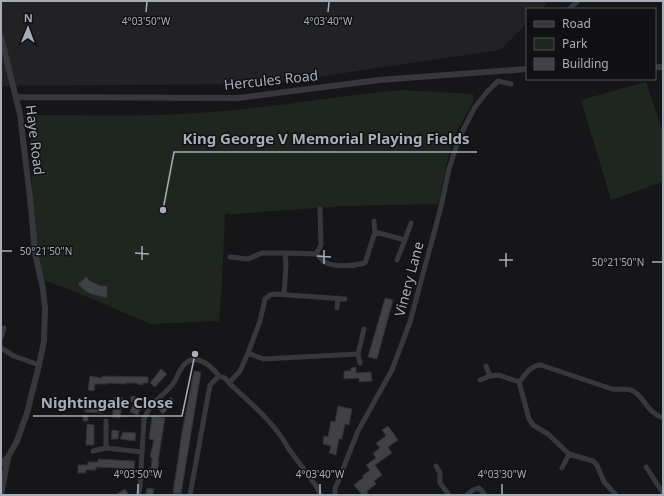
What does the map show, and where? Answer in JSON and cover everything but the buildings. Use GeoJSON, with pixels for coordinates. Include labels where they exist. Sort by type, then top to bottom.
{"type":"FeatureCollection","features":[{"type":"Feature","properties":{"kind":"street"},"geometry":{"type":"LineString","coordinates":[[570,8],[578,1]]}},
{"type":"Feature","properties":{"kind":"street","name":"Haye Road"},"geometry":{"type":"LineString","coordinates":[[1,37],[17,96],[20,114],[35,253],[43,289],[45,308],[44,341],[27,413],[17,441],[8,457],[1,464]]}},
{"type":"Feature","properties":{"kind":"street","name":"Hercules Road"},"geometry":{"type":"LineString","coordinates":[[17,96],[238,98],[379,80],[526,69]]}},
{"type":"Feature","properties":{"kind":"street","name":"Vinery Lane"},"geometry":{"type":"LineString","coordinates":[[334,495],[358,431],[392,370],[410,322],[449,169],[459,138],[475,107],[487,92],[498,82],[511,84]]}},
{"type":"Feature","properties":{"kind":"street"},"geometry":{"type":"LineString","coordinates":[[316,254],[321,246],[320,209]]}},
{"type":"Feature","properties":{"kind":"street"},"geometry":{"type":"LineString","coordinates":[[230,257],[248,259],[262,253],[316,254],[323,261],[330,264],[354,266],[364,263],[375,232],[374,221]]}},
{"type":"Feature","properties":{"kind":"street"},"geometry":{"type":"LineString","coordinates":[[397,260],[411,223]]}},
{"type":"Feature","properties":{"kind":"street"},"geometry":{"type":"LineString","coordinates":[[375,232],[405,240]]}},
{"type":"Feature","properties":{"kind":"street"},"geometry":{"type":"LineString","coordinates":[[284,295],[286,265],[285,253]]}},
{"type":"Feature","properties":{"kind":"street"},"geometry":{"type":"LineString","coordinates":[[229,383],[240,371],[260,321],[265,299],[270,295],[345,299]]}},
{"type":"Feature","properties":{"kind":"street"},"geometry":{"type":"LineString","coordinates":[[337,308],[338,298]]}},
{"type":"Feature","properties":{"kind":"street"},"geometry":{"type":"LineString","coordinates":[[1,338],[4,328]]}},
{"type":"Feature","properties":{"kind":"street"},"geometry":{"type":"LineString","coordinates":[[360,362],[358,354],[364,329]]}},
{"type":"Feature","properties":{"kind":"street"},"geometry":{"type":"LineString","coordinates":[[1,348],[14,356],[39,364]]}},
{"type":"Feature","properties":{"kind":"street"},"geometry":{"type":"LineString","coordinates":[[248,353],[263,359],[358,354]]}},
{"type":"Feature","properties":{"kind":"street"},"geometry":{"type":"LineString","coordinates":[[138,495],[140,487],[144,419],[147,410],[178,378],[180,370],[184,364],[189,361],[196,360],[205,362],[212,367],[218,376],[224,378],[265,418],[284,441],[317,487],[320,495]]}},
{"type":"Feature","properties":{"kind":"street"},"geometry":{"type":"LineString","coordinates":[[519,382],[531,368],[536,365],[541,365],[612,389],[632,390],[653,414],[663,418]]}},
{"type":"Feature","properties":{"kind":"street"},"geometry":{"type":"LineString","coordinates":[[486,366],[490,376]]}},
{"type":"Feature","properties":{"kind":"street"},"geometry":{"type":"LineString","coordinates":[[480,380],[490,376],[499,375],[519,382]]}},
{"type":"Feature","properties":{"kind":"street"},"geometry":{"type":"LineString","coordinates":[[190,495],[210,385],[218,376]]}},
{"type":"Feature","properties":{"kind":"street"},"geometry":{"type":"LineString","coordinates":[[519,382],[529,419],[533,425],[548,434],[569,454],[593,461],[597,465],[604,482],[616,495]]}},
{"type":"Feature","properties":{"kind":"street"},"geometry":{"type":"LineString","coordinates":[[106,421],[106,448]]}},
{"type":"Feature","properties":{"kind":"street"},"geometry":{"type":"LineString","coordinates":[[92,451],[106,448],[142,452]]}},
{"type":"Feature","properties":{"kind":"street"},"geometry":{"type":"LineString","coordinates":[[562,468],[569,454]]}},
{"type":"Feature","properties":{"kind":"street","name":"Haye Road"},"geometry":{"type":"LineString","coordinates":[[2,495],[8,457]]}},
{"type":"Feature","properties":{"kind":"street"},"geometry":{"type":"LineString","coordinates":[[436,466],[440,473],[440,483],[449,495]]}},
{"type":"Feature","properties":{"kind":"street"},"geometry":{"type":"LineString","coordinates":[[646,467],[663,493]]}},
{"type":"Feature","properties":{"kind":"street"},"geometry":{"type":"LineString","coordinates":[[467,495],[476,488],[479,488],[484,495]]}},
{"type":"Feature","properties":{"kind":"shaded area"},"geometry":{"type":"Polygon","coordinates":[[[1,1],[549,1],[542,8],[526,8],[526,24],[500,50],[269,84],[1,86],[1,1]]]}},
{"type":"Feature","properties":{"kind":"green space"},"geometry":{"type":"Polygon","coordinates":[[[646,82],[663,132],[663,182],[611,200],[581,100],[646,82]]]}},
{"type":"Feature","properties":{"kind":"green space"},"geometry":{"type":"Polygon","coordinates":[[[403,90],[473,94],[474,100],[454,137],[439,203],[345,206],[231,215],[225,213],[219,321],[151,324],[43,280],[34,219],[30,115],[134,115],[197,113],[249,109],[403,90]]]}},
{"type":"Feature","properties":{"kind":"place","name":"King George V Memorial Playing Fields"},"geometry":{"type":"Point","coordinates":[163,210]}},
{"type":"Feature","properties":{"kind":"place","name":"Nightingale Close"},"geometry":{"type":"Point","coordinates":[195,354]}}]}
